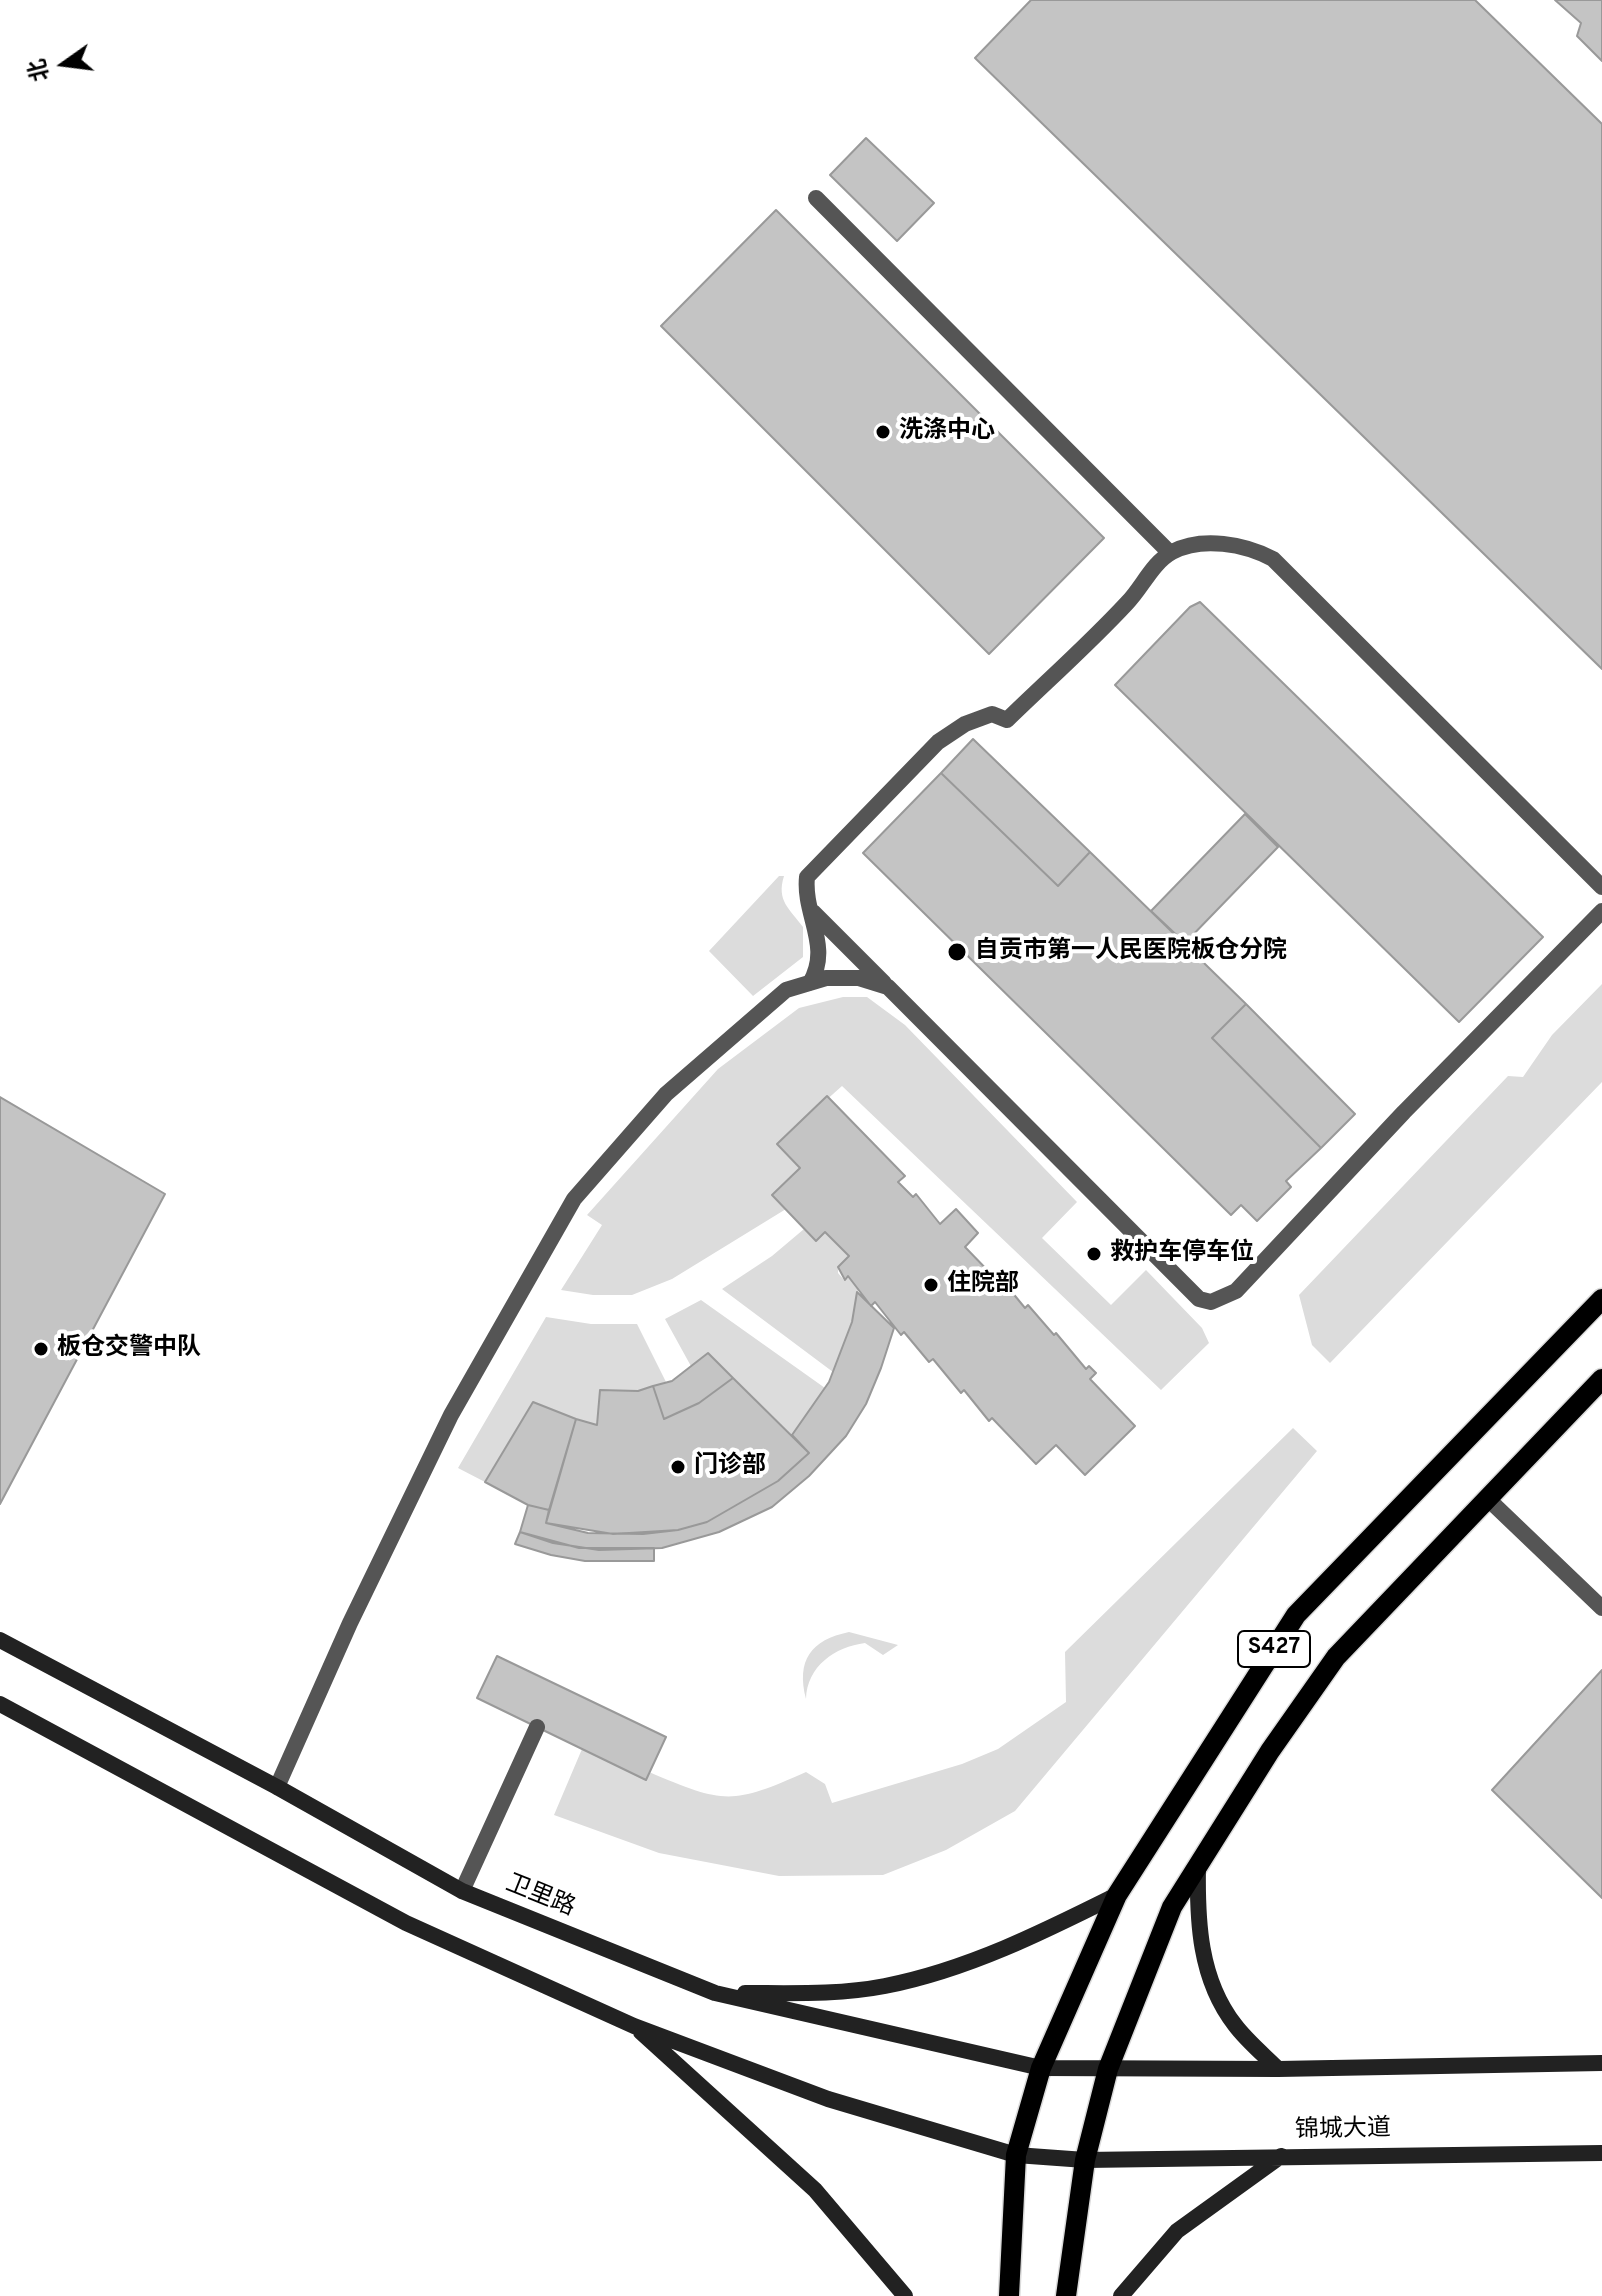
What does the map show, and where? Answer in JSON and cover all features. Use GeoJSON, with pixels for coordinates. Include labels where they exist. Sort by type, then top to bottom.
{"type":"FeatureCollection","features":[{"type":"Feature","properties":{"kind":"main road","name":"S427"},"geometry":{"type":"LineString","coordinates":[[1009,2296],[1016,2155],[1041,2068],[1117,1895],[1296,1615],[1602,1299]]}},
{"type":"Feature","properties":{"kind":"main road","name":"S427"},"geometry":{"type":"LineString","coordinates":[[1066,2296],[1085,2160],[1108,2069],[1172,1907],[1270,1751],[1336,1657],[1602,1379]]}},
{"type":"Feature","properties":{"kind":"main road","name":"卫里路"},"geometry":{"type":"LineString","coordinates":[[0,1640],[277,1787],[462,1891],[715,1993],[1041,2068],[1108,2069]]}},
{"type":"Feature","properties":{"kind":"main road"},"geometry":{"type":"LineString","coordinates":[[0,1704],[406,1923],[634,2026],[828,2099],[1016,2155],[1085,2160]]}},
{"type":"Feature","properties":{"kind":"main road"},"geometry":{"type":"LineString","coordinates":[[1198,1865],[1196,1923],[1210,1978],[1234,2024],[1278,2069]]}},
{"type":"Feature","properties":{"kind":"main road"},"geometry":{"type":"LineString","coordinates":[[715,1993],[814,1993],[908,1981],[1018,1944],[1117,1895]]}},
{"type":"Feature","properties":{"kind":"main road"},"geometry":{"type":"LineString","coordinates":[[634,2026],[815,2190],[905,2296]]}},
{"type":"Feature","properties":{"kind":"main road"},"geometry":{"type":"LineString","coordinates":[[1108,2069],[1602,2063]]}},
{"type":"Feature","properties":{"kind":"main road","name":"锦城大道"},"geometry":{"type":"LineString","coordinates":[[1085,2160],[1602,2153]]}},
{"type":"Feature","properties":{"kind":"main road"},"geometry":{"type":"LineString","coordinates":[[1121,2296],[1177,2231],[1281,2156]]}},
{"type":"Feature","properties":{"kind":"lane"},"geometry":{"type":"LineString","coordinates":[[816,198],[1170,553]]}},
{"type":"Feature","properties":{"kind":"lane"},"geometry":{"type":"LineString","coordinates":[[810,983],[820,957],[818,932],[805,898],[807,877],[938,742],[965,724],[992,714],[1007,720],[1129,602],[1170,553],[1196,544],[1232,545],[1256,550],[1273,559],[1602,887]]}},
{"type":"Feature","properties":{"kind":"lane"},"geometry":{"type":"LineString","coordinates":[[808,906],[1199,1299],[1211,1302],[1236,1291],[1404,1112],[1602,911]]}},
{"type":"Feature","properties":{"kind":"lane"},"geometry":{"type":"LineString","coordinates":[[277,1787],[350,1623],[451,1415],[574,1199],[666,1094],[706,1055],[786,990],[826,978],[859,978],[888,987]]}},
{"type":"Feature","properties":{"kind":"lane"},"geometry":{"type":"LineString","coordinates":[[1487,1498],[1602,1608]]}},
{"type":"Feature","properties":{"kind":"lane"},"geometry":{"type":"LineString","coordinates":[[462,1891],[537,1727]]}},
{"type":"Feature","properties":{"kind":"shaded area"},"geometry":{"type":"Polygon","coordinates":[[[779,876],[784,876],[783,898],[803,927],[803,957],[753,996],[709,951],[779,876]]]}},
{"type":"Feature","properties":{"kind":"shaded area"},"geometry":{"type":"Polygon","coordinates":[[[1602,984],[1602,1082],[1330,1363],[1312,1345],[1299,1295],[1508,1076],[1523,1077],[1552,1035],[1602,984]]]}},
{"type":"Feature","properties":{"kind":"shaded area"},"geometry":{"type":"Polygon","coordinates":[[[843,997],[867,997],[905,1025],[1077,1202],[1042,1238],[1111,1305],[1146,1270],[1202,1328],[1209,1343],[1161,1390],[842,1086],[777,1144],[800,1168],[786,1209],[672,1279],[632,1295],[593,1295],[561,1290],[602,1225],[587,1215],[718,1069],[799,1008],[843,997]]]}},
{"type":"Feature","properties":{"kind":"shaded area"},"geometry":{"type":"Polygon","coordinates":[[[804,1229],[816,1241],[825,1232],[849,1256],[838,1266],[838,1273],[844,1280],[848,1276],[859,1287],[852,1322],[833,1372],[722,1289],[772,1256],[804,1229]]]}},
{"type":"Feature","properties":{"kind":"shaded area"},"geometry":{"type":"Polygon","coordinates":[[[701,1300],[825,1388],[792,1435],[708,1353],[692,1368],[665,1319],[701,1300]]]}},
{"type":"Feature","properties":{"kind":"shaded area"},"geometry":{"type":"Polygon","coordinates":[[[546,1317],[591,1324],[637,1324],[666,1382],[638,1391],[601,1390],[597,1425],[566,1417],[533,1402],[485,1482],[458,1468],[546,1317]]]}},
{"type":"Feature","properties":{"kind":"shaded area"},"geometry":{"type":"Polygon","coordinates":[[[1293,1428],[1317,1451],[1015,1811],[946,1850],[883,1875],[779,1876],[659,1853],[554,1815],[582,1749],[645,1780],[649,1772],[712,1795],[744,1795],[806,1772],[825,1784],[832,1803],[962,1764],[998,1749],[1066,1702],[1065,1652],[1293,1428]]]}},
{"type":"Feature","properties":{"kind":"shaded area"},"geometry":{"type":"Polygon","coordinates":[[[849,1632],[898,1645],[883,1655],[865,1643],[833,1654],[811,1677],[806,1699],[803,1673],[810,1654],[825,1640],[849,1632]]]}},
{"type":"Feature","properties":{"kind":"building"},"geometry":{"type":"Polygon","coordinates":[[[1031,0],[1475,0],[1602,124],[1602,669],[975,58],[1031,0]]]}},
{"type":"Feature","properties":{"kind":"building"},"geometry":{"type":"Polygon","coordinates":[[[1555,0],[1602,0],[1602,61],[1577,36],[1581,23],[1555,0]]]}},
{"type":"Feature","properties":{"kind":"building"},"geometry":{"type":"Polygon","coordinates":[[[866,138],[934,203],[897,241],[830,175],[866,138]]]}},
{"type":"Feature","properties":{"kind":"building","name":"洗涤中心"},"geometry":{"type":"Polygon","coordinates":[[[776,210],[1104,538],[989,654],[661,326],[776,210]]]}},
{"type":"Feature","properties":{"kind":"building"},"geometry":{"type":"Polygon","coordinates":[[[1200,602],[1543,937],[1459,1022],[1115,685],[1190,607],[1200,602]]]}},
{"type":"Feature","properties":{"kind":"building"},"geometry":{"type":"Polygon","coordinates":[[[973,739],[1090,852],[1058,886],[941,773],[973,739]]]}},
{"type":"Feature","properties":{"kind":"building"},"geometry":{"type":"Polygon","coordinates":[[[941,773],[1058,886],[1090,852],[1246,1004],[1212,1038],[1321,1148],[1286,1181],[1291,1187],[1257,1221],[1241,1205],[1231,1215],[863,853],[941,773]]]}},
{"type":"Feature","properties":{"kind":"building"},"geometry":{"type":"Polygon","coordinates":[[[1245,814],[1278,847],[1185,943],[1151,911],[1245,814]]]}},
{"type":"Feature","properties":{"kind":"building"},"geometry":{"type":"Polygon","coordinates":[[[1246,1004],[1355,1114],[1321,1148],[1212,1038],[1246,1004]]]}},
{"type":"Feature","properties":{"kind":"building","name":"住院部"},"geometry":{"type":"Polygon","coordinates":[[[827,1096],[905,1176],[898,1182],[913,1197],[916,1194],[940,1224],[956,1209],[978,1233],[965,1247],[994,1277],[997,1274],[1025,1308],[1028,1305],[1054,1335],[1056,1333],[1086,1369],[1089,1366],[1096,1373],[1090,1379],[1135,1426],[1085,1475],[1056,1445],[1036,1464],[992,1418],[989,1421],[964,1390],[961,1393],[933,1359],[929,1362],[904,1332],[901,1335],[875,1302],[871,1306],[848,1276],[845,1280],[838,1267],[849,1256],[825,1232],[816,1241],[772,1195],[800,1168],[777,1144],[827,1096]]]}},
{"type":"Feature","properties":{"kind":"building","name":"板仓交警中队"},"geometry":{"type":"Polygon","coordinates":[[[0,1097],[165,1194],[0,1504],[0,1097]]]}},
{"type":"Feature","properties":{"kind":"building"},"geometry":{"type":"Polygon","coordinates":[[[857,1292],[894,1328],[881,1368],[866,1404],[846,1436],[809,1476],[772,1507],[719,1532],[662,1548],[599,1550],[553,1543],[520,1532],[528,1505],[549,1510],[546,1523],[588,1533],[643,1534],[678,1530],[707,1522],[778,1481],[809,1453],[792,1435],[829,1382],[852,1322],[857,1292]]]}},
{"type":"Feature","properties":{"kind":"building"},"geometry":{"type":"Polygon","coordinates":[[[708,1353],[733,1378],[699,1403],[664,1419],[653,1386],[672,1381],[708,1353]]]}},
{"type":"Feature","properties":{"kind":"building","name":"门诊部"},"geometry":{"type":"Polygon","coordinates":[[[733,1378],[809,1453],[778,1481],[707,1522],[678,1530],[613,1534],[546,1523],[576,1419],[597,1425],[600,1390],[638,1391],[653,1386],[664,1419],[699,1403],[733,1378]]]}},
{"type":"Feature","properties":{"kind":"building"},"geometry":{"type":"Polygon","coordinates":[[[533,1402],[576,1419],[549,1510],[528,1505],[485,1482],[533,1402]]]}},
{"type":"Feature","properties":{"kind":"building"},"geometry":{"type":"Polygon","coordinates":[[[520,1532],[579,1548],[654,1548],[654,1561],[585,1561],[551,1555],[515,1544],[520,1532]]]}},
{"type":"Feature","properties":{"kind":"building"},"geometry":{"type":"Polygon","coordinates":[[[497,1656],[666,1737],[646,1780],[477,1698],[497,1656]]]}},
{"type":"Feature","properties":{"kind":"building"},"geometry":{"type":"Polygon","coordinates":[[[1602,1670],[1602,1898],[1492,1790],[1602,1670]]]}},
{"type":"Feature","properties":{"kind":"place","name":"洗涤中心"},"geometry":{"type":"Point","coordinates":[883,432]}},
{"type":"Feature","properties":{"kind":"place","name":"自贡市第一人民医院板仓分院"},"geometry":{"type":"Point","coordinates":[957,952]}},
{"type":"Feature","properties":{"kind":"place","name":"救护车停车位"},"geometry":{"type":"Point","coordinates":[1094,1254]}},
{"type":"Feature","properties":{"kind":"place","name":"住院部"},"geometry":{"type":"Point","coordinates":[931,1285]}},
{"type":"Feature","properties":{"kind":"place","name":"板仓交警中队"},"geometry":{"type":"Point","coordinates":[41,1349]}},
{"type":"Feature","properties":{"kind":"place","name":"门诊部"},"geometry":{"type":"Point","coordinates":[678,1467]}}]}
